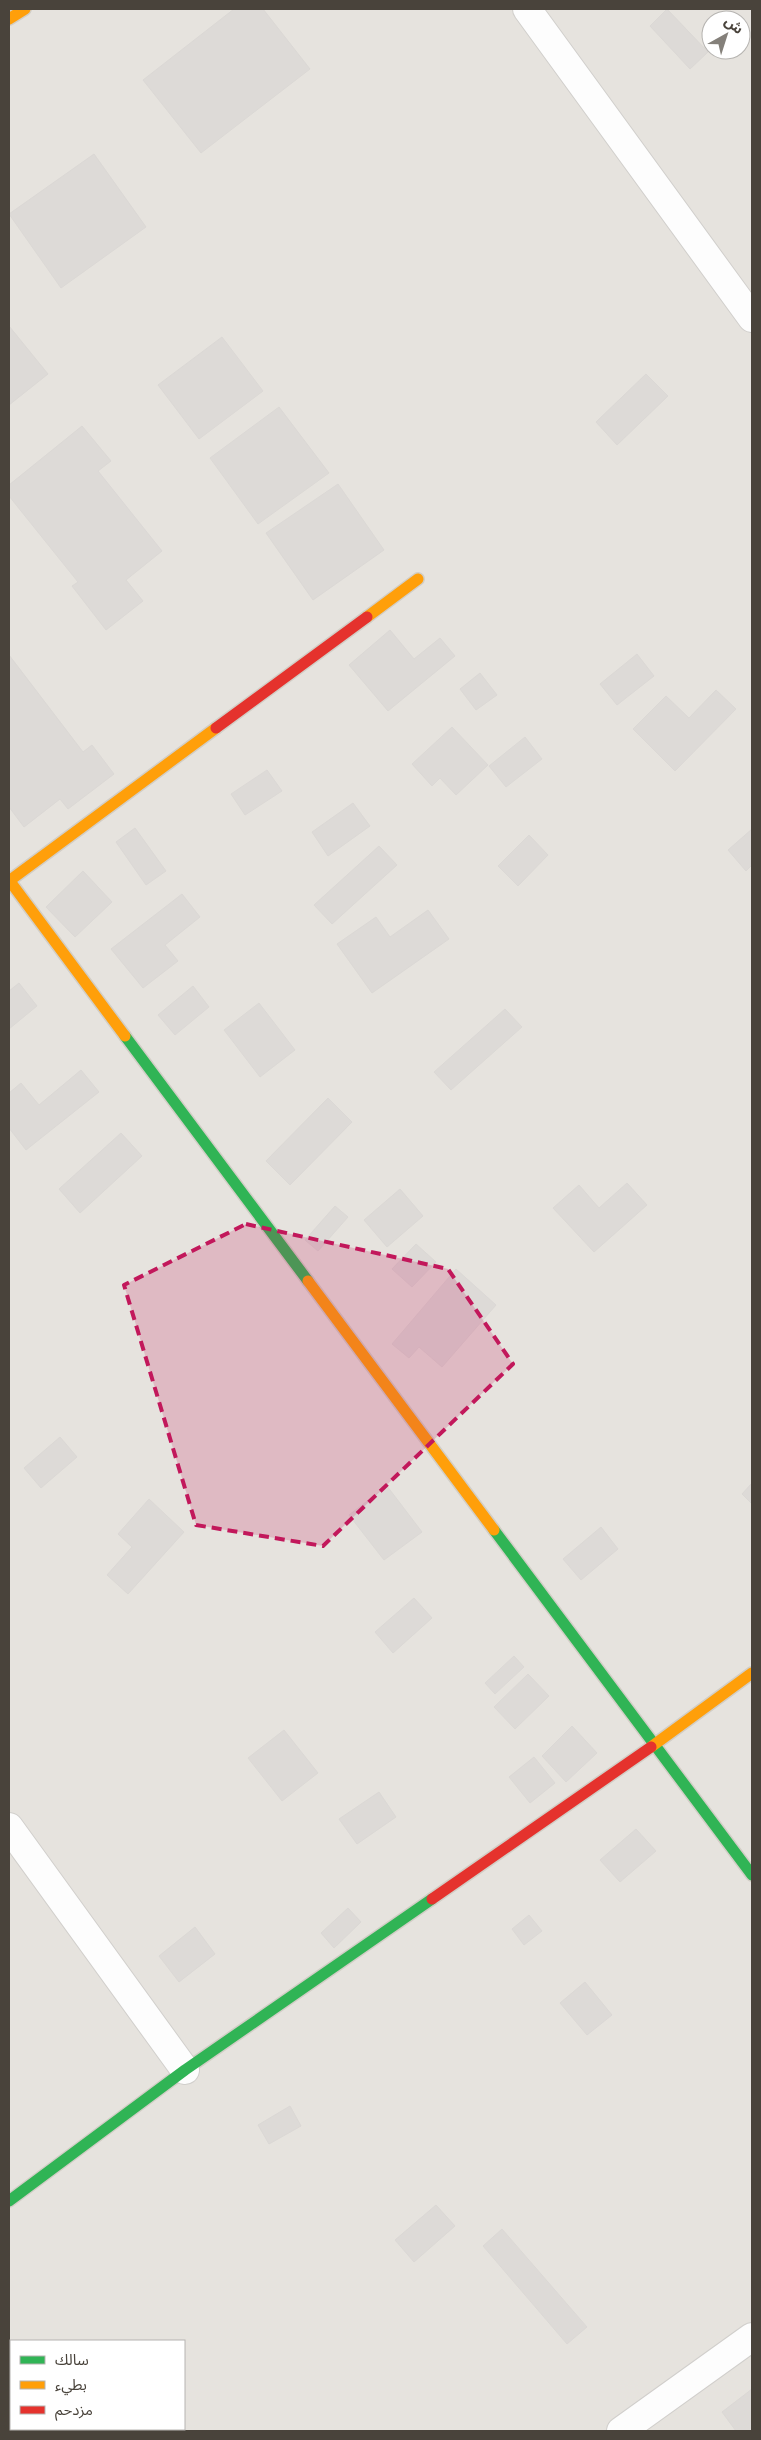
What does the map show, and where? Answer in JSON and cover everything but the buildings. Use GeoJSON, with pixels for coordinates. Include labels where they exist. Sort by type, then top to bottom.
{"type":"FeatureCollection","features":[{"type":"Feature","properties":{"kind":"street"},"geometry":{"type":"LineString","coordinates":[[9,19],[25,9]]}},
{"type":"Feature","properties":{"kind":"street"},"geometry":{"type":"LineString","coordinates":[[527,9],[752,318]]}},
{"type":"Feature","properties":{"kind":"street"},"geometry":{"type":"LineString","coordinates":[[418,579],[9,880],[752,1875]]}},
{"type":"Feature","properties":{"kind":"street"},"geometry":{"type":"LineString","coordinates":[[9,2201],[185,2070],[654,1745],[752,1673]]}},
{"type":"Feature","properties":{"kind":"street"},"geometry":{"type":"LineString","coordinates":[[9,1827],[185,2070]]}},
{"type":"Feature","properties":{"kind":"street"},"geometry":{"type":"LineString","coordinates":[[621,2431],[752,2337]]}},
{"type":"Feature","properties":{"kind":"highlighted area"},"geometry":{"type":"Polygon","coordinates":[[[246,1224],[448,1269],[513,1364],[323,1546],[196,1525],[124,1285],[246,1224]]]}},
{"type":"Feature","properties":{"kind":"shaded area"},"geometry":{"type":"Polygon","coordinates":[[[9,9],[752,9],[752,2431],[9,2431],[9,9]]]}},
{"type":"Feature","properties":{"kind":"traffic: fast"},"geometry":{"type":"LineString","coordinates":[[125,1036],[308,1281]]}},
{"type":"Feature","properties":{"kind":"traffic: fast"},"geometry":{"type":"LineString","coordinates":[[494,1530],[752,1875]]}},
{"type":"Feature","properties":{"kind":"traffic: fast"},"geometry":{"type":"LineString","coordinates":[[9,2201],[185,2070],[432,1899]]}},
{"type":"Feature","properties":{"kind":"traffic: slow"},"geometry":{"type":"LineString","coordinates":[[9,19],[25,9]]}},
{"type":"Feature","properties":{"kind":"traffic: slow"},"geometry":{"type":"LineString","coordinates":[[367,617],[418,579]]}},
{"type":"Feature","properties":{"kind":"traffic: slow"},"geometry":{"type":"LineString","coordinates":[[9,881],[216,728]]}},
{"type":"Feature","properties":{"kind":"traffic: slow"},"geometry":{"type":"LineString","coordinates":[[9,880],[125,1036]]}},
{"type":"Feature","properties":{"kind":"traffic: slow"},"geometry":{"type":"LineString","coordinates":[[308,1281],[494,1530]]}},
{"type":"Feature","properties":{"kind":"traffic: slow"},"geometry":{"type":"LineString","coordinates":[[651,1747],[752,1673]]}},
{"type":"Feature","properties":{"kind":"traffic: jam"},"geometry":{"type":"LineString","coordinates":[[216,728],[367,617]]}},
{"type":"Feature","properties":{"kind":"traffic: jam"},"geometry":{"type":"LineString","coordinates":[[432,1899],[651,1747]]}}]}
